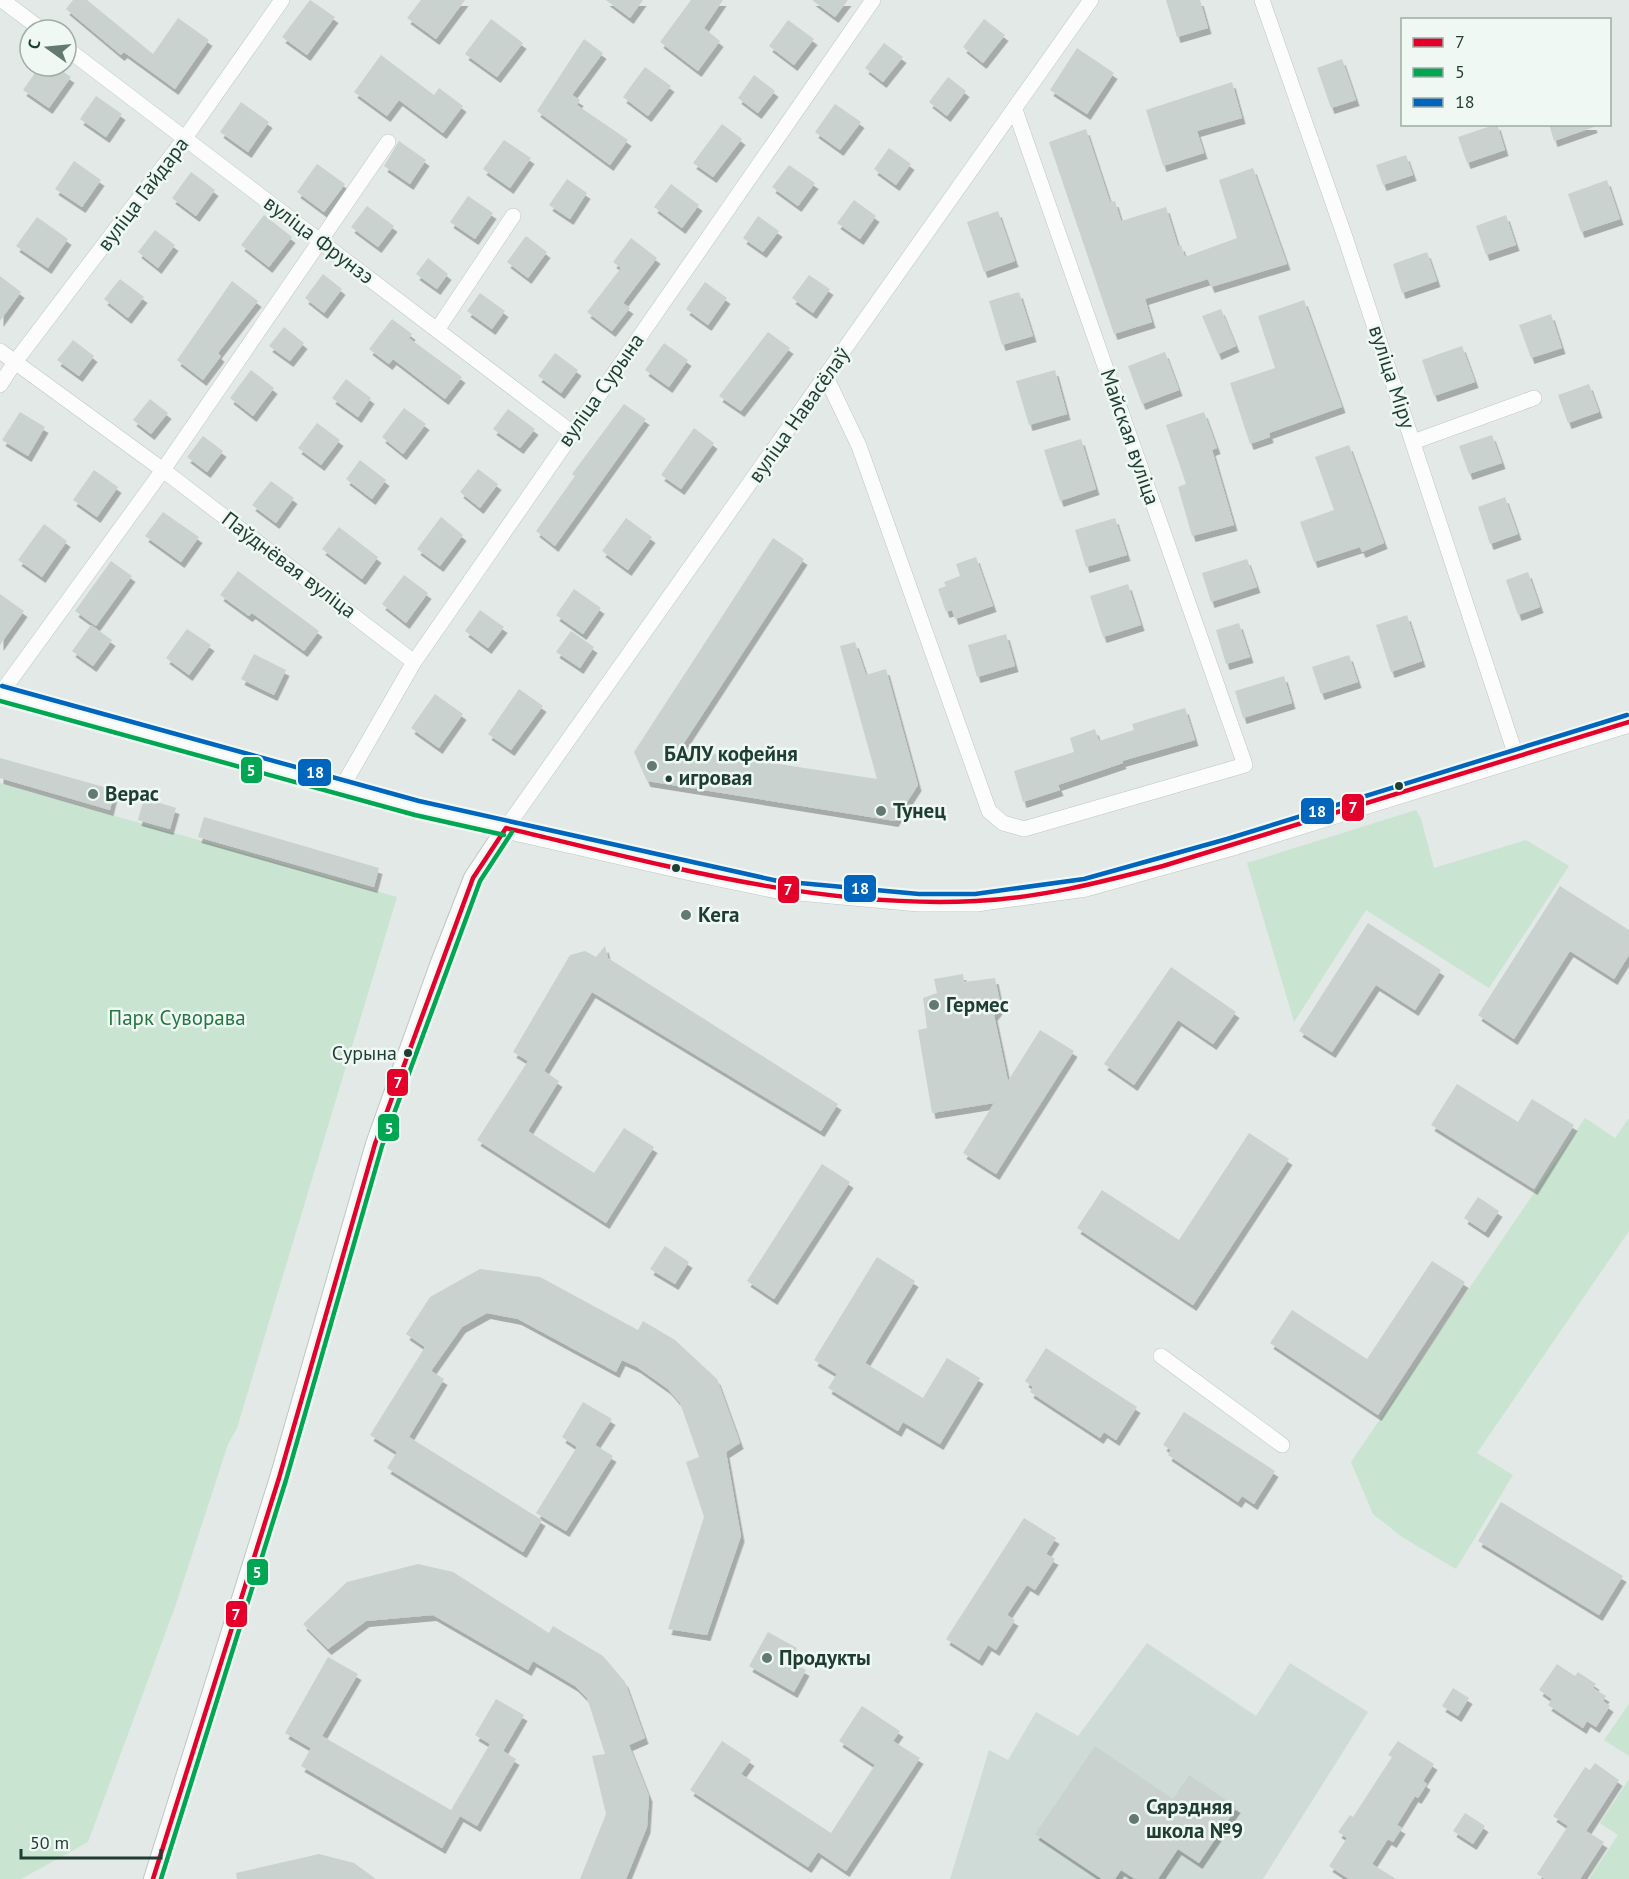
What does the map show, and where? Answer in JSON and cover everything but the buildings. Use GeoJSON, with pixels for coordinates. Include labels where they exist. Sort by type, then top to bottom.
{"type":"FeatureCollection","features":[{"type":"Feature","properties":{"kind":"main road"},"geometry":{"type":"LineString","coordinates":[[0,693],[342,787],[506,828],[777,888],[867,898],[976,901],[1086,886],[1240,843],[1629,722]]}},
{"type":"Feature","properties":{"kind":"street"},"geometry":{"type":"LineString","coordinates":[[2,0],[26,18]]}},
{"type":"Feature","properties":{"kind":"street","name":"вуліца Гайдара"},"geometry":{"type":"LineString","coordinates":[[0,385],[184,138],[282,0]]}},
{"type":"Feature","properties":{"kind":"street","name":"вуліца Сурына"},"geometry":{"type":"LineString","coordinates":[[342,787],[414,662],[571,432],[873,0]]}},
{"type":"Feature","properties":{"kind":"street","name":"вуліца Навасёлаў"},"geometry":{"type":"LineString","coordinates":[[506,828],[1091,0]]}},
{"type":"Feature","properties":{"kind":"street","name":"вуліца Міру"},"geometry":{"type":"LineString","coordinates":[[1262,0],[1413,442],[1516,756]]}},
{"type":"Feature","properties":{"kind":"street","name":"вуліца Фрунзэ"},"geometry":{"type":"LineString","coordinates":[[78,57],[571,432]]}},
{"type":"Feature","properties":{"kind":"street","name":"Майская вуліца"},"geometry":{"type":"LineString","coordinates":[[826,377],[859,446],[989,811],[1003,823],[1024,829],[1245,765],[1015,110]]}},
{"type":"Feature","properties":{"kind":"street"},"geometry":{"type":"LineString","coordinates":[[0,693],[163,470],[388,142]]}},
{"type":"Feature","properties":{"kind":"street"},"geometry":{"type":"LineString","coordinates":[[437,330],[513,216]]}},
{"type":"Feature","properties":{"kind":"street","name":"Паўднёвая вуліца"},"geometry":{"type":"LineString","coordinates":[[0,351],[163,470],[414,662]]}},
{"type":"Feature","properties":{"kind":"street"},"geometry":{"type":"LineString","coordinates":[[1413,442],[1534,398]]}},
{"type":"Feature","properties":{"kind":"street"},"geometry":{"type":"LineString","coordinates":[[153,1879],[279,1478],[375,1144],[439,965],[473,878],[506,828]]}},
{"type":"Feature","properties":{"kind":"street"},"geometry":{"type":"LineString","coordinates":[[1161,1356],[1282,1444]]}},
{"type":"Feature","properties":{"kind":"shaded area","name":"Сярэдняя школа №9"},"geometry":{"type":"Polygon","coordinates":[[[1147,1643],[1256,1716],[1290,1663],[1368,1712],[1263,1879],[950,1879],[989,1750],[1008,1760],[1036,1712],[1078,1736],[1147,1643]]]}},
{"type":"Feature","properties":{"kind":"green space","name":"Парк Суворава"},"geometry":{"type":"Polygon","coordinates":[[[0,783],[397,897],[237,1428],[228,1444],[175,1607],[88,1842],[21,1879],[0,1879],[0,783]]]}},
{"type":"Feature","properties":{"kind":"green space"},"geometry":{"type":"Polygon","coordinates":[[[1416,810],[1421,819],[1434,868],[1526,840],[1569,866],[1489,988],[1366,910],[1294,1022],[1247,863],[1416,810]]]}},
{"type":"Feature","properties":{"kind":"green space"},"geometry":{"type":"Polygon","coordinates":[[[1585,1118],[1615,1138],[1629,1118],[1629,1231],[1477,1453],[1513,1475],[1456,1569],[1402,1537],[1373,1514],[1351,1462],[1585,1118]]]}},
{"type":"Feature","properties":{"kind":"green space"},"geometry":{"type":"Polygon","coordinates":[[[1629,1704],[1629,1756],[1604,1740],[1629,1704]]]}},
{"type":"Feature","properties":{"kind":"green space"},"geometry":{"type":"Polygon","coordinates":[[[1629,1779],[1629,1879],[1589,1879],[1618,1835],[1600,1823],[1629,1779]]]}},
{"type":"Feature","properties":{"kind":"transit line","name":"18"},"geometry":{"type":"LineString","coordinates":[[2,686],[419,801],[778,881],[919,894],[975,894],[1084,879],[1227,839],[1627,715]]}},
{"type":"Feature","properties":{"kind":"transit line","name":"5"},"geometry":{"type":"LineString","coordinates":[[0,701],[415,815],[504,835]]}},
{"type":"Feature","properties":{"kind":"transit line","name":"7"},"geometry":{"type":"LineString","coordinates":[[506,828],[680,869],[798,891],[916,902],[1024,897],[1163,866],[1629,722]]}},
{"type":"Feature","properties":{"kind":"transit line","name":"7"},"geometry":{"type":"LineString","coordinates":[[153,1879],[279,1478],[375,1144],[473,878],[506,828]]}},
{"type":"Feature","properties":{"kind":"transit line","name":"5"},"geometry":{"type":"LineString","coordinates":[[161,1879],[286,1480],[382,1146],[480,881],[512,832]]}},
{"type":"Feature","properties":{"kind":"place","name":"БАЛУ кофейня • игровая"},"geometry":{"type":"Point","coordinates":[652,766]}},
{"type":"Feature","properties":{"kind":"place","name":"Верас"},"geometry":{"type":"Point","coordinates":[93,794]}},
{"type":"Feature","properties":{"kind":"place","name":"Тунец"},"geometry":{"type":"Point","coordinates":[881,811]}},
{"type":"Feature","properties":{"kind":"place","name":"Кега"},"geometry":{"type":"Point","coordinates":[686,915]}},
{"type":"Feature","properties":{"kind":"place","name":"Гермес"},"geometry":{"type":"Point","coordinates":[934,1005]}},
{"type":"Feature","properties":{"kind":"place","name":"Сурына"},"geometry":{"type":"Point","coordinates":[408,1053]}},
{"type":"Feature","properties":{"kind":"place","name":"Продукты"},"geometry":{"type":"Point","coordinates":[767,1658]}},
{"type":"Feature","properties":{"kind":"place","name":"Сярэдняя школа №9"},"geometry":{"type":"Point","coordinates":[1134,1819]}}]}
